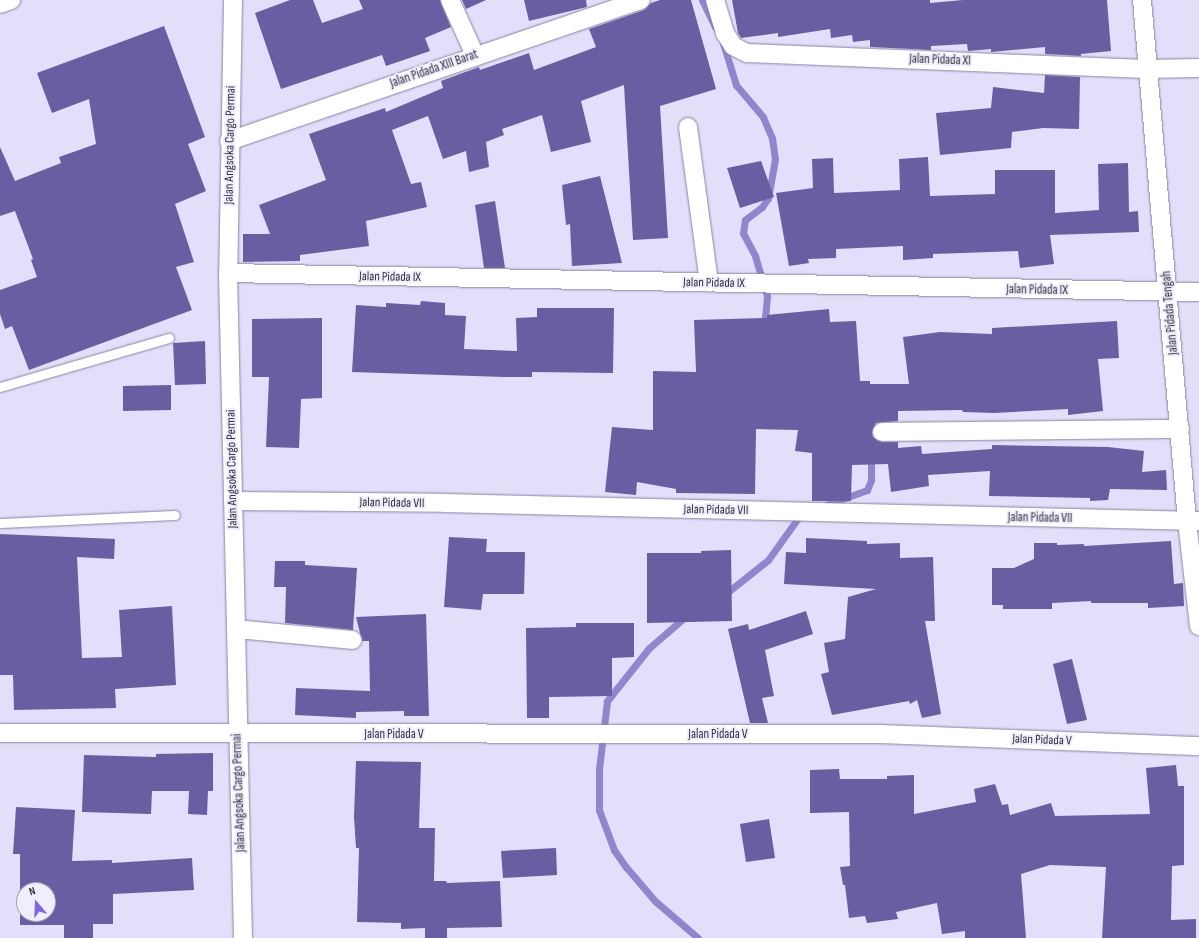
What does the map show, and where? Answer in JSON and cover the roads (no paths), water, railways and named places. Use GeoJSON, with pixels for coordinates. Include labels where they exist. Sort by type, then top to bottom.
{"type":"FeatureCollection","features":[{"type":"Feature","properties":{"kind":"street"},"geometry":{"type":"LineString","coordinates":[[0,4],[11,0]]}},
{"type":"Feature","properties":{"kind":"street","name":"Jalan Angsoka Cargo Permai"},"geometry":{"type":"LineString","coordinates":[[233,0],[229,141],[228,273],[243,938]]}},
{"type":"Feature","properties":{"kind":"street"},"geometry":{"type":"LineString","coordinates":[[450,0],[475,55]]}},
{"type":"Feature","properties":{"kind":"street","name":"Jalan Pidada XIII Barat"},"geometry":{"type":"LineString","coordinates":[[229,141],[475,55],[641,0]]}},
{"type":"Feature","properties":{"kind":"street","name":"Jalan Pidada XI"},"geometry":{"type":"LineString","coordinates":[[715,0],[725,34],[733,46],[747,52],[1146,69],[1199,68]]}},
{"type":"Feature","properties":{"kind":"street","name":"Jalan Pidada Tengah"},"geometry":{"type":"LineString","coordinates":[[1142,0],[1146,69],[1180,430],[1193,521],[1199,626]]}},
{"type":"Feature","properties":{"kind":"street"},"geometry":{"type":"LineString","coordinates":[[688,127],[709,283]]}},
{"type":"Feature","properties":{"kind":"street","name":"Jalan Pidada IX"},"geometry":{"type":"LineString","coordinates":[[228,273],[1199,292]]}},
{"type":"Feature","properties":{"kind":"street"},"geometry":{"type":"LineString","coordinates":[[882,432],[1180,430]]}},
{"type":"Feature","properties":{"kind":"street","name":"Jalan Pidada VII"},"geometry":{"type":"LineString","coordinates":[[233,501],[444,503],[1193,521]]}},
{"type":"Feature","properties":{"kind":"street"},"geometry":{"type":"LineString","coordinates":[[236,629],[352,640]]}},
{"type":"Feature","properties":{"kind":"street","name":"Jalan Pidada V"},"geometry":{"type":"LineString","coordinates":[[0,732],[238,734],[882,734],[1199,746]]}},
{"type":"Feature","properties":{"kind":"lane"},"geometry":{"type":"LineString","coordinates":[[0,387],[169,338]]}},
{"type":"Feature","properties":{"kind":"lane"},"geometry":{"type":"LineString","coordinates":[[0,523],[175,514]]}},
{"type":"Feature","properties":{"kind":"waterway"},"geometry":{"type":"LineString","coordinates":[[702,0],[715,27]]}},
{"type":"Feature","properties":{"kind":"waterway"},"geometry":{"type":"LineString","coordinates":[[723,43],[736,85],[763,117],[772,138],[775,159],[768,198],[762,207],[745,220],[743,233],[755,256],[767,296],[765,317],[768,327]]}},
{"type":"Feature","properties":{"kind":"waterway"},"geometry":{"type":"LineString","coordinates":[[820,507],[867,490],[871,480],[871,456]]}},
{"type":"Feature","properties":{"kind":"waterway"},"geometry":{"type":"LineString","coordinates":[[724,595],[768,560],[798,518],[803,515]]}},
{"type":"Feature","properties":{"kind":"waterway"},"geometry":{"type":"LineString","coordinates":[[686,616],[649,648],[607,701],[599,769],[599,810],[614,850],[626,867],[655,901],[698,938]]}}]}
